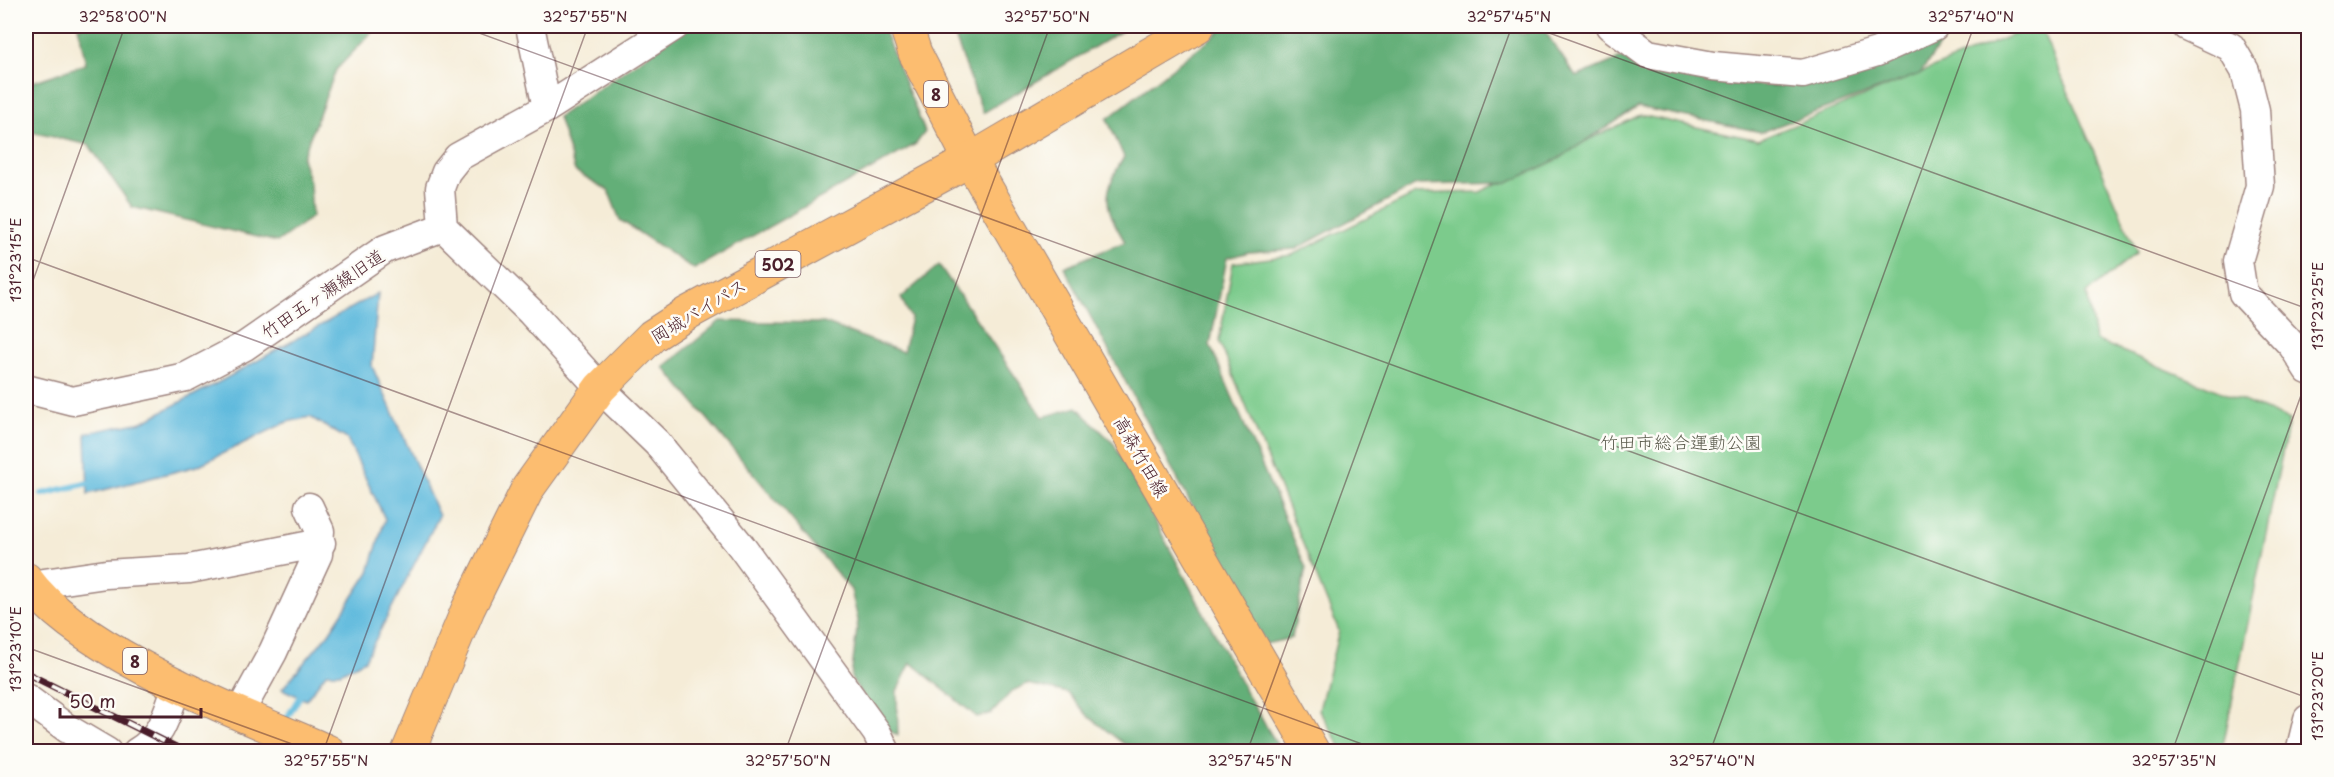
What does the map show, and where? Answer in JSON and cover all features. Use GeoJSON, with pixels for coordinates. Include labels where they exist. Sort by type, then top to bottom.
{"type":"FeatureCollection","features":[{"type":"Feature","properties":{"kind":"main road","name":"8"},"geometry":{"type":"LineString","coordinates":[[906,26],[915,53],[970,160]]}},
{"type":"Feature","properties":{"kind":"main road","name":"岡城バイパス"},"geometry":{"type":"LineString","coordinates":[[408,752],[468,609],[528,488],[600,388],[652,336],[686,314],[970,160],[1198,26]]}},
{"type":"Feature","properties":{"kind":"main road","name":"高森竹田線"},"geometry":{"type":"LineString","coordinates":[[970,160],[1313,752]]}},
{"type":"Feature","properties":{"kind":"main road","name":"8"},"geometry":{"type":"LineString","coordinates":[[28,582],[52,608],[94,638],[178,683],[316,746]]}},
{"type":"Feature","properties":{"kind":"street"},"geometry":{"type":"LineString","coordinates":[[530,26],[547,108]]}},
{"type":"Feature","properties":{"kind":"street"},"geometry":{"type":"LineString","coordinates":[[675,26],[547,108],[458,157],[446,172],[440,188],[443,227],[531,312],[600,388],[657,443],[741,546],[877,733],[886,752]]}},
{"type":"Feature","properties":{"kind":"street"},"geometry":{"type":"LineString","coordinates":[[1610,26],[1648,54],[1713,66],[1803,74],[1877,52],[1934,26]]}},
{"type":"Feature","properties":{"kind":"street"},"geometry":{"type":"LineString","coordinates":[[2186,26],[2231,47],[2245,71],[2255,110],[2260,186],[2238,261],[2243,293],[2292,345],[2308,370]]}},
{"type":"Feature","properties":{"kind":"street","name":"竹田五ヶ瀬線旧道"},"geometry":{"type":"LineString","coordinates":[[26,388],[73,400],[186,377],[245,346],[385,249],[443,227]]}},
{"type":"Feature","properties":{"kind":"street"},"geometry":{"type":"LineString","coordinates":[[250,716],[273,652],[321,543],[318,521],[309,507]]}},
{"type":"Feature","properties":{"kind":"street"},"geometry":{"type":"LineString","coordinates":[[28,582],[189,569],[321,543]]}},
{"type":"Feature","properties":{"kind":"street"},"geometry":{"type":"LineString","coordinates":[[137,752],[149,745],[159,733],[178,683]]}},
{"type":"Feature","properties":{"kind":"street"},"geometry":{"type":"LineString","coordinates":[[26,698],[68,729],[107,752]]}},
{"type":"Feature","properties":{"kind":"street"},"geometry":{"type":"LineString","coordinates":[[2300,752],[2308,719]]}},
{"type":"Feature","properties":{"kind":"green space"},"geometry":{"type":"Polygon","coordinates":[[[78,26],[378,26],[336,70],[302,158],[310,183],[312,217],[277,242],[132,207],[89,145],[26,131],[26,84],[86,64],[78,26]]]}},
{"type":"Feature","properties":{"kind":"green space"},"geometry":{"type":"Polygon","coordinates":[[[689,26],[882,26],[925,132],[916,144],[694,269],[620,220],[608,190],[575,171],[558,117],[689,26]]]}},
{"type":"Feature","properties":{"kind":"green space"},"geometry":{"type":"Polygon","coordinates":[[[951,26],[1130,26],[983,113],[951,26]]]}},
{"type":"Feature","properties":{"kind":"green space"},"geometry":{"type":"Polygon","coordinates":[[[1215,26],[1507,26],[1522,34],[1542,27],[1576,77],[1630,54],[1715,83],[1780,86],[1947,34],[1920,74],[1761,132],[1638,107],[1558,159],[1508,183],[1416,185],[1296,249],[1249,252],[1227,258],[1210,345],[1306,568],[1292,638],[1266,644],[1064,267],[1125,242],[1113,219],[1108,200],[1112,181],[1124,157],[1107,119],[1220,31],[1215,26]]]}},
{"type":"Feature","properties":{"kind":"green space","name":"竹田市総合運動公園"},"geometry":{"type":"Polygon","coordinates":[[[2034,26],[2040,26],[2137,252],[2087,293],[2095,340],[2289,420],[2224,741],[2218,752],[1343,751],[1319,710],[1339,631],[1219,341],[1233,263],[1292,255],[1416,194],[1480,192],[1640,115],[1758,140],[2034,26]]]}},
{"type":"Feature","properties":{"kind":"green space"},"geometry":{"type":"Polygon","coordinates":[[[939,265],[1043,417],[1077,407],[1114,444],[1248,696],[1281,751],[1153,751],[1124,744],[1088,716],[1068,693],[1027,684],[1012,691],[992,713],[977,717],[911,663],[897,691],[898,735],[885,729],[851,678],[858,620],[851,590],[664,367],[720,321],[824,323],[903,352],[911,318],[901,298],[939,265]]]}},
{"type":"Feature","properties":{"kind":"water"},"geometry":{"type":"Polygon","coordinates":[[[378,293],[372,366],[439,516],[365,660],[340,673],[326,673],[306,700],[282,689],[329,633],[369,572],[385,519],[347,439],[310,417],[287,422],[197,466],[88,494],[86,433],[142,422],[221,381],[378,293]]]}},
{"type":"Feature","properties":{"kind":"waterway"},"geometry":{"type":"LineString","coordinates":[[42,494],[93,482]]}},
{"type":"Feature","properties":{"kind":"waterway"},"geometry":{"type":"LineString","coordinates":[[284,723],[303,691]]}},
{"type":"Feature","properties":{"kind":"waterway"},"geometry":{"type":"LineString","coordinates":[[266,752],[274,740]]}},
{"type":"Feature","properties":{"kind":"railway"},"geometry":{"type":"LineString","coordinates":[[26,673],[186,752]]}}]}
